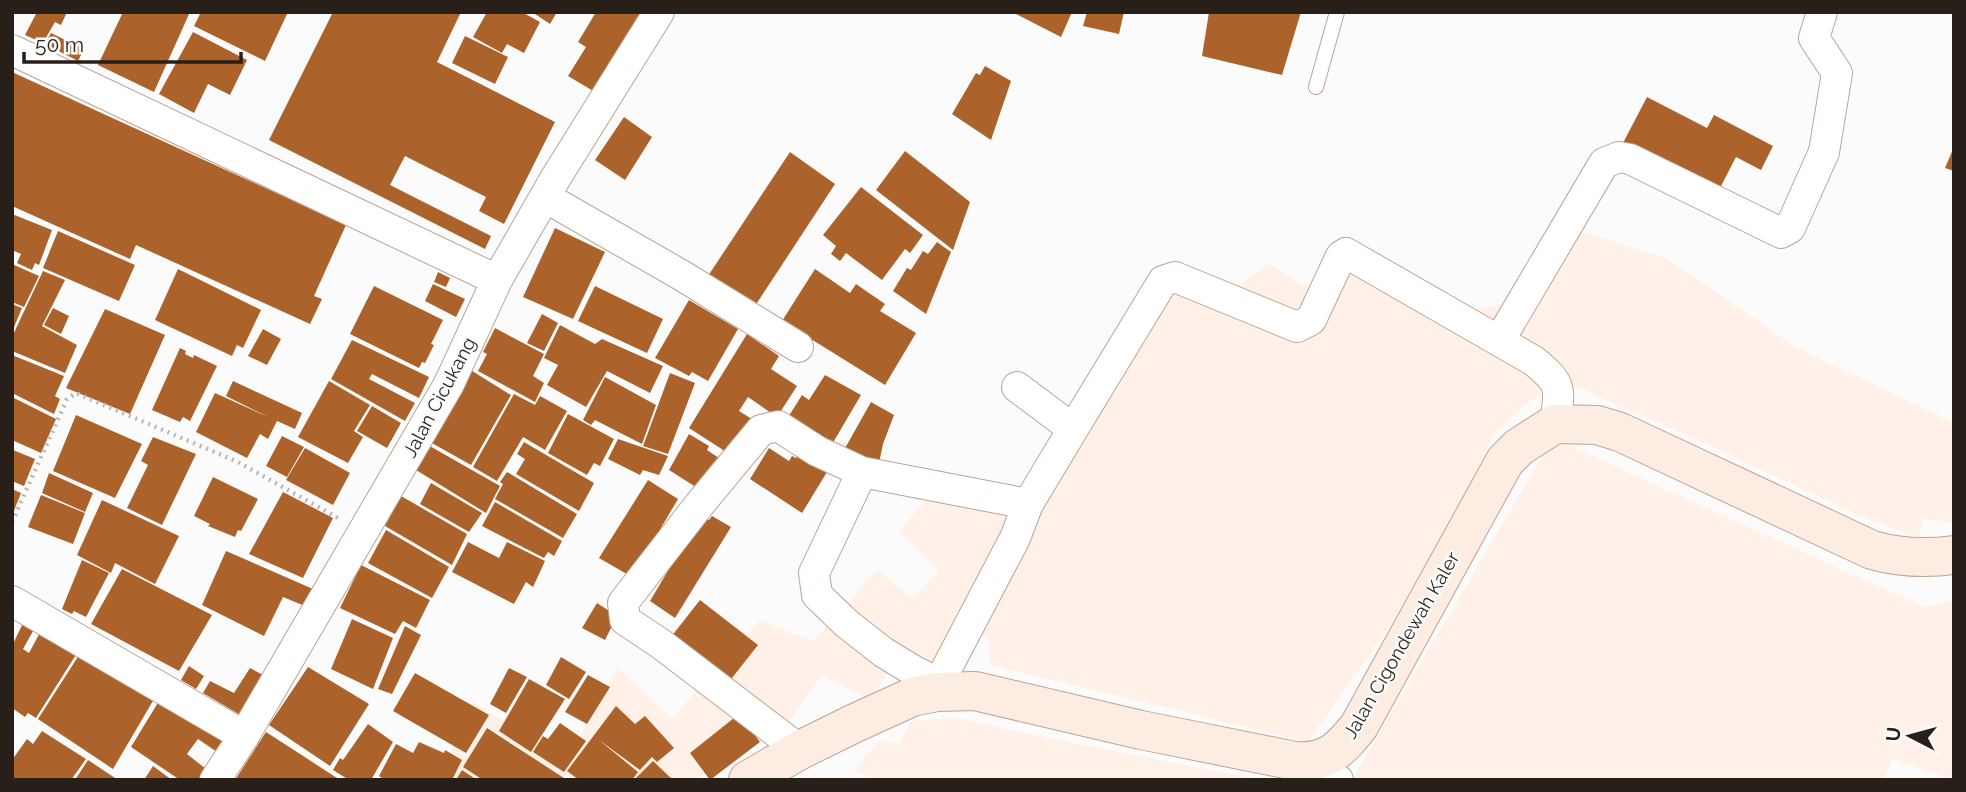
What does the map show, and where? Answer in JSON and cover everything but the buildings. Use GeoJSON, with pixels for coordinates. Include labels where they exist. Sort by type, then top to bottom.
{"type":"FeatureCollection","features":[{"type":"Feature","properties":{"kind":"main road"},"geometry":{"type":"LineString","coordinates":[[1555,424],[1597,425],[1620,432],[1872,550],[1899,558],[1954,555]]}},
{"type":"Feature","properties":{"kind":"main road","name":"Jalan Cigondewah Kaler"},"geometry":{"type":"LineString","coordinates":[[748,780],[800,750],[912,697],[938,688],[975,691],[1141,730],[1295,761],[1324,771],[1359,726],[1505,461],[1519,447],[1555,424]]}},
{"type":"Feature","properties":{"kind":"street","name":"Jalan Cicukang"},"geometry":{"type":"LineString","coordinates":[[215,780],[244,736],[449,384],[497,281],[545,197],[659,12]]}},
{"type":"Feature","properties":{"kind":"street"},"geometry":{"type":"LineString","coordinates":[[1499,341],[1604,163],[1619,157],[1630,159],[1781,233],[1790,228],[1824,152],[1837,73],[1814,38],[1822,12]]}},
{"type":"Feature","properties":{"kind":"street"},"geometry":{"type":"LineString","coordinates":[[12,50],[497,281]]}},
{"type":"Feature","properties":{"kind":"street"},"geometry":{"type":"LineString","coordinates":[[545,197],[681,275],[798,347]]}},
{"type":"Feature","properties":{"kind":"street"},"geometry":{"type":"LineString","coordinates":[[862,472],[814,573],[817,595],[846,623],[883,652],[938,688],[1015,538],[1028,504],[1163,281],[1175,277],[1297,327],[1311,320],[1341,256],[1346,253],[1534,361],[1553,376],[1558,385],[1559,397],[1555,424]]}},
{"type":"Feature","properties":{"kind":"street"},"geometry":{"type":"LineString","coordinates":[[1017,387],[1073,429]]}},
{"type":"Feature","properties":{"kind":"street"},"geometry":{"type":"LineString","coordinates":[[800,750],[661,644],[625,620],[623,603],[761,430],[778,426],[817,451],[862,472],[1028,504]]}},
{"type":"Feature","properties":{"kind":"street"},"geometry":{"type":"LineString","coordinates":[[12,601],[244,736]]}},
{"type":"Feature","properties":{"kind":"lane"},"geometry":{"type":"LineString","coordinates":[[1316,87],[1338,12]]}},
{"type":"Feature","properties":{"kind":"path"},"geometry":{"type":"LineString","coordinates":[[12,522],[67,399],[76,393],[238,462],[363,533]]}},
{"type":"Feature","properties":{"kind":"shaded area"},"geometry":{"type":"Polygon","coordinates":[[[1567,227],[1666,258],[1796,347],[1954,423],[1954,523],[1925,519],[1918,537],[1865,518],[1572,385],[1531,400],[1494,433],[1447,534],[1375,647],[1308,742],[990,665],[989,638],[970,634],[936,667],[900,654],[870,700],[822,675],[784,728],[761,720],[697,780],[438,780],[472,701],[567,760],[618,667],[672,718],[760,620],[813,641],[878,569],[912,599],[939,571],[899,531],[946,477],[1028,488],[1118,389],[1177,261],[1238,287],[1268,263],[1320,295],[1341,259],[1456,312],[1513,302],[1567,227]]]}},
{"type":"Feature","properties":{"kind":"shaded area"},"geometry":{"type":"Polygon","coordinates":[[[1553,438],[1925,607],[1954,600],[1954,772],[1950,778],[1893,759],[1883,780],[1352,780],[1553,438]]]}},
{"type":"Feature","properties":{"kind":"shaded area"},"geometry":{"type":"Polygon","coordinates":[[[956,718],[1260,780],[877,780],[853,771],[879,740],[899,744],[911,721],[956,718]]]}}]}
